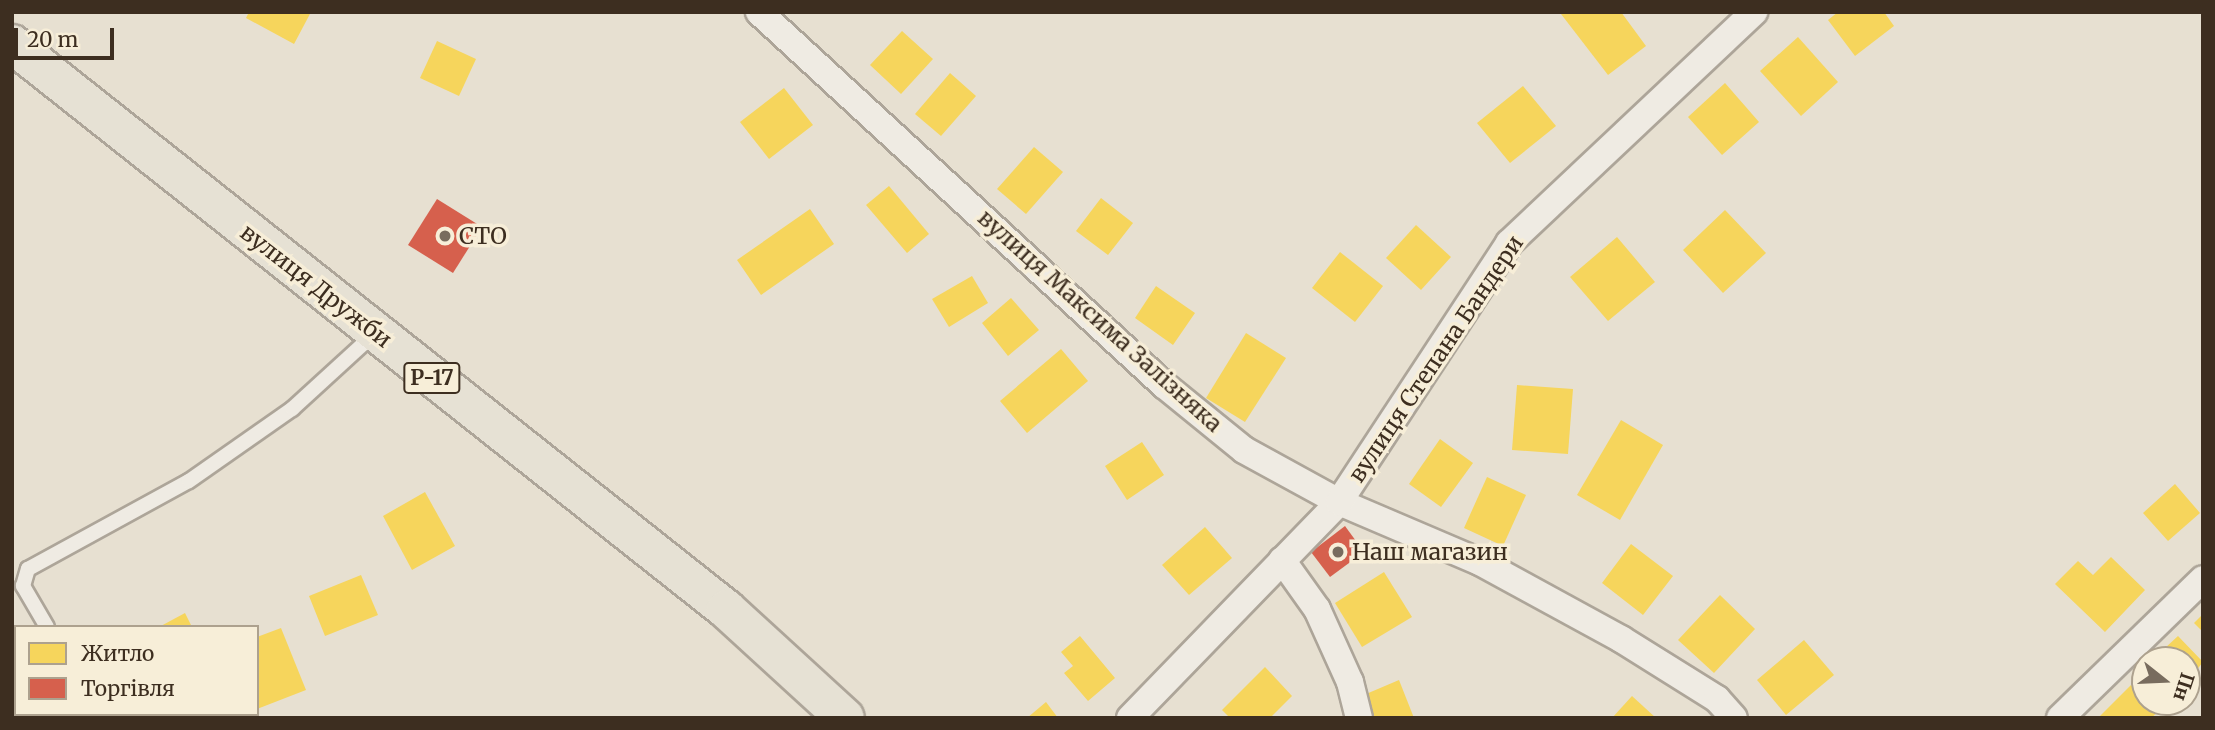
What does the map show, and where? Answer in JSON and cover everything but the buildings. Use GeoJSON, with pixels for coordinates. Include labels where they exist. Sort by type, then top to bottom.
{"type":"FeatureCollection","features":[{"type":"Feature","properties":{"kind":"main road","name":"вулиця Дружби"},"geometry":{"type":"LineString","coordinates":[[12,44],[726,609],[845,718]]}},
{"type":"Feature","properties":{"kind":"street","name":"вулиця Максима Залізняка"},"geometry":{"type":"LineString","coordinates":[[759,12],[1164,385],[1244,450],[1339,502],[1480,562],[1621,639],[1717,699],[1734,718]]}},
{"type":"Feature","properties":{"kind":"street","name":"вулиця Степана Бандери"},"geometry":{"type":"LineString","coordinates":[[1130,718],[1339,502],[1509,243],[1754,12]]}},
{"type":"Feature","properties":{"kind":"street"},"geometry":{"type":"LineString","coordinates":[[1282,560],[1317,609],[1350,682],[1359,718]]}},
{"type":"Feature","properties":{"kind":"street"},"geometry":{"type":"LineString","coordinates":[[2060,718],[2203,579]]}},
{"type":"Feature","properties":{"kind":"lane"},"geometry":{"type":"LineString","coordinates":[[46,625],[23,586],[28,569],[189,481],[292,409],[375,333]]}},
{"type":"Feature","properties":{"kind":"place","name":"СТО"},"geometry":{"type":"Point","coordinates":[445,236]}},
{"type":"Feature","properties":{"kind":"place","name":"Наш магазин"},"geometry":{"type":"Point","coordinates":[1338,552]}}]}
